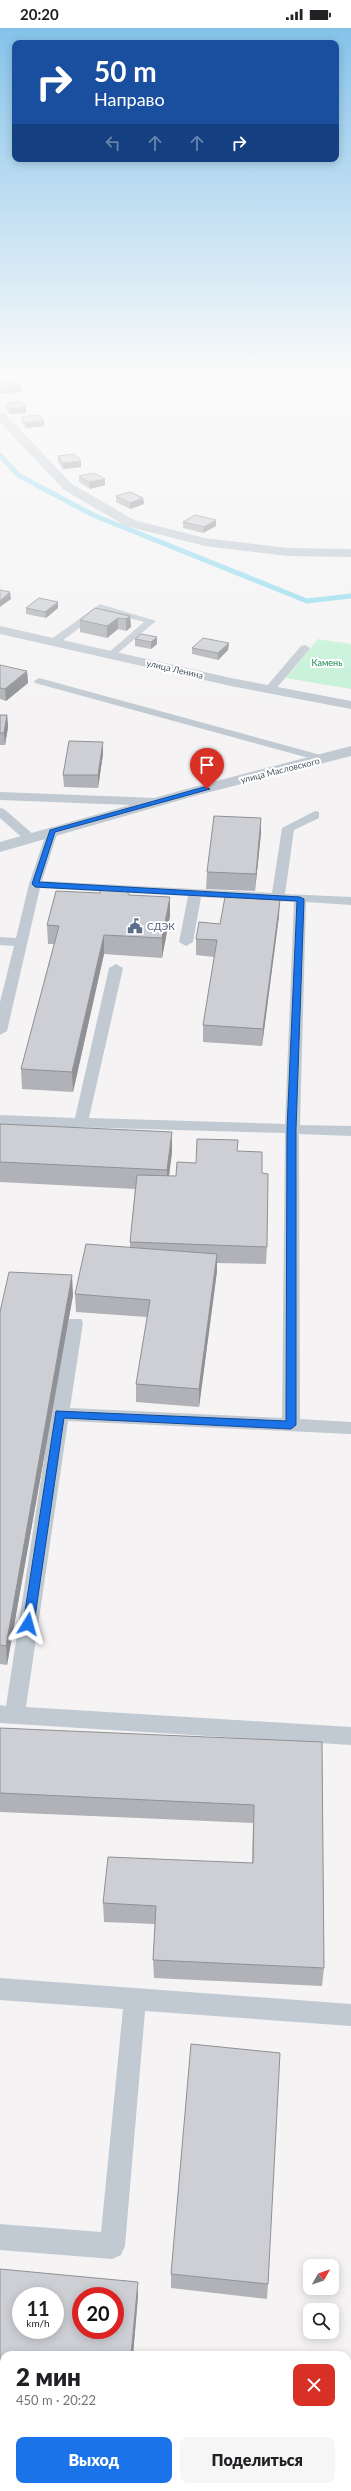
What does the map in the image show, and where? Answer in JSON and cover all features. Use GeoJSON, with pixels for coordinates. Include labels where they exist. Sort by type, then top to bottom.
{"type":"FeatureCollection","features":[{"type":"Feature","properties":{"kind":"street"},"geometry":{"type":"LineString","coordinates":[[66,485],[130,523],[205,542],[288,552],[351,553]]}},
{"type":"Feature","properties":{"kind":"street","name":"улица Ленина"},"geometry":{"type":"LineString","coordinates":[[0,630],[270,689],[351,705]]}},
{"type":"Feature","properties":{"kind":"street"},"geometry":{"type":"LineString","coordinates":[[326,700],[351,715]]}},
{"type":"Feature","properties":{"kind":"street","name":"улица Масловского"},"geometry":{"type":"LineString","coordinates":[[0,847],[156,802],[351,752]]}},
{"type":"Feature","properties":{"kind":"lane"},"geometry":{"type":"LineString","coordinates":[[54,642],[100,607],[151,621],[112,655]]}},
{"type":"Feature","properties":{"kind":"lane"},"geometry":{"type":"LineString","coordinates":[[270,689],[305,648]]}},
{"type":"Feature","properties":{"kind":"lane"},"geometry":{"type":"LineString","coordinates":[[39,682],[324,759]]}},
{"type":"Feature","properties":{"kind":"lane"},"geometry":{"type":"LineString","coordinates":[[0,796],[156,802]]}},
{"type":"Feature","properties":{"kind":"lane"},"geometry":{"type":"LineString","coordinates":[[0,812],[30,838]]}},
{"type":"Feature","properties":{"kind":"lane"},"geometry":{"type":"LineString","coordinates":[[278,898],[288,828],[315,815]]}},
{"type":"Feature","properties":{"kind":"lane"},"geometry":{"type":"LineString","coordinates":[[0,1031],[5,987],[21,942],[35,884],[52,831]]}},
{"type":"Feature","properties":{"kind":"lane"},"geometry":{"type":"LineString","coordinates":[[35,884],[351,901]]}},
{"type":"Feature","properties":{"kind":"lane"},"geometry":{"type":"LineString","coordinates":[[186,942],[195,893]]}},
{"type":"Feature","properties":{"kind":"lane"},"geometry":{"type":"LineString","coordinates":[[291,1425],[292,1129],[300,899]]}},
{"type":"Feature","properties":{"kind":"lane"},"geometry":{"type":"LineString","coordinates":[[0,941],[21,942]]}},
{"type":"Feature","properties":{"kind":"lane"},"geometry":{"type":"LineString","coordinates":[[81,1122],[116,968]]}},
{"type":"Feature","properties":{"kind":"lane"},"geometry":{"type":"LineString","coordinates":[[0,1120],[351,1131]]}},
{"type":"Feature","properties":{"kind":"lane"},"geometry":{"type":"LineString","coordinates":[[75,1323],[7,1714],[351,1736]]}},
{"type":"Feature","properties":{"kind":"lane"},"geometry":{"type":"LineString","coordinates":[[60,1414],[351,1428]]}},
{"type":"Feature","properties":{"kind":"lane"},"geometry":{"type":"LineString","coordinates":[[0,1989],[351,2015]]}},
{"type":"Feature","properties":{"kind":"lane"},"geometry":{"type":"LineString","coordinates":[[0,2237],[112,2246],[135,1999]]}},
{"type":"Feature","properties":{"kind":"green space","name":"Камень"},"geometry":{"type":"Polygon","coordinates":[[[318,639],[351,644],[351,689],[286,678],[318,639]]]}},
{"type":"Feature","properties":{"kind":"building"},"geometry":{"type":"Polygon","coordinates":[[[130,492],[143,498],[130,503],[116,496],[130,492]]]}},
{"type":"Feature","properties":{"kind":"building"},"geometry":{"type":"Polygon","coordinates":[[[195,515],[216,520],[204,527],[183,522],[195,515]]]}},
{"type":"Feature","properties":{"kind":"building"},"geometry":{"type":"Polygon","coordinates":[[[0,590],[10,592],[0,601],[0,590]]]}},
{"type":"Feature","properties":{"kind":"building"},"geometry":{"type":"Polygon","coordinates":[[[39,598],[58,602],[45,612],[26,608],[39,598]]]}},
{"type":"Feature","properties":{"kind":"building"},"geometry":{"type":"Polygon","coordinates":[[[95,608],[130,616],[126,619],[118,618],[107,626],[80,620],[95,608]]]}},
{"type":"Feature","properties":{"kind":"building"},"geometry":{"type":"Polygon","coordinates":[[[141,634],[157,637],[151,642],[135,639],[141,634]]]}},
{"type":"Feature","properties":{"kind":"building"},"geometry":{"type":"Polygon","coordinates":[[[203,638],[229,643],[218,653],[192,648],[203,638]]]}},
{"type":"Feature","properties":{"kind":"building"},"geometry":{"type":"Polygon","coordinates":[[[0,665],[27,671],[5,689],[0,688],[0,665]]]}},
{"type":"Feature","properties":{"kind":"building"},"geometry":{"type":"Polygon","coordinates":[[[0,715],[7,715],[4,733],[0,733],[0,715]]]}},
{"type":"Feature","properties":{"kind":"building"},"geometry":{"type":"Polygon","coordinates":[[[69,741],[103,742],[98,775],[63,775],[69,741]]]}},
{"type":"Feature","properties":{"kind":"building"},"geometry":{"type":"Polygon","coordinates":[[[214,816],[261,818],[256,874],[207,872],[214,816]]]}},
{"type":"Feature","properties":{"kind":"building"},"geometry":{"type":"Polygon","coordinates":[[[101,887],[126,889],[129,895],[170,897],[162,938],[104,935],[72,1072],[21,1069],[59,926],[47,925],[56,891],[100,893],[101,887]]]}},
{"type":"Feature","properties":{"kind":"building"},"geometry":{"type":"Polygon","coordinates":[[[225,897],[280,900],[263,1029],[203,1025],[217,940],[196,939],[199,922],[220,924],[225,897]]]}},
{"type":"Feature","properties":{"kind":"building"},"geometry":{"type":"Polygon","coordinates":[[[0,1124],[172,1132],[167,1170],[0,1162],[0,1124]]]}},
{"type":"Feature","properties":{"kind":"building"},"geometry":{"type":"Polygon","coordinates":[[[197,1139],[238,1140],[237,1151],[262,1152],[262,1173],[268,1174],[267,1247],[130,1242],[137,1175],[176,1176],[177,1162],[196,1163],[197,1139]]]}},
{"type":"Feature","properties":{"kind":"building"},"geometry":{"type":"Polygon","coordinates":[[[86,1244],[217,1254],[199,1389],[136,1384],[150,1300],[75,1294],[86,1244]]]}},
{"type":"Feature","properties":{"kind":"building"},"geometry":{"type":"Polygon","coordinates":[[[9,1272],[72,1275],[6,1646],[0,1645],[0,1312],[9,1272]]]}},
{"type":"Feature","properties":{"kind":"building"},"geometry":{"type":"Polygon","coordinates":[[[0,1728],[322,1742],[324,1968],[153,1960],[156,1906],[103,1903],[108,1857],[253,1863],[254,1805],[0,1793],[0,1728]]]}},
{"type":"Feature","properties":{"kind":"building"},"geometry":{"type":"Polygon","coordinates":[[[191,2044],[280,2053],[268,2284],[171,2274],[191,2044]]]}},
{"type":"Feature","properties":{"kind":"building"},"geometry":{"type":"Polygon","coordinates":[[[0,2269],[138,2282],[131,2351],[0,2351],[0,2269]]]}},
{"type":"Feature","properties":{"kind":"waterway"},"geometry":{"type":"LineString","coordinates":[[37,485],[93,515],[307,601],[351,596]]}},
{"type":"Feature","properties":{"kind":"place","name":"СДЭК"},"geometry":{"type":"Point","coordinates":[135,926]}},
{"type":"Feature","properties":{"kind":"route"},"geometry":{"type":"LineString","coordinates":[[28,1624],[60,1414],[291,1425],[292,1129],[300,899],[35,884],[52,831],[207,789]]}}]}
